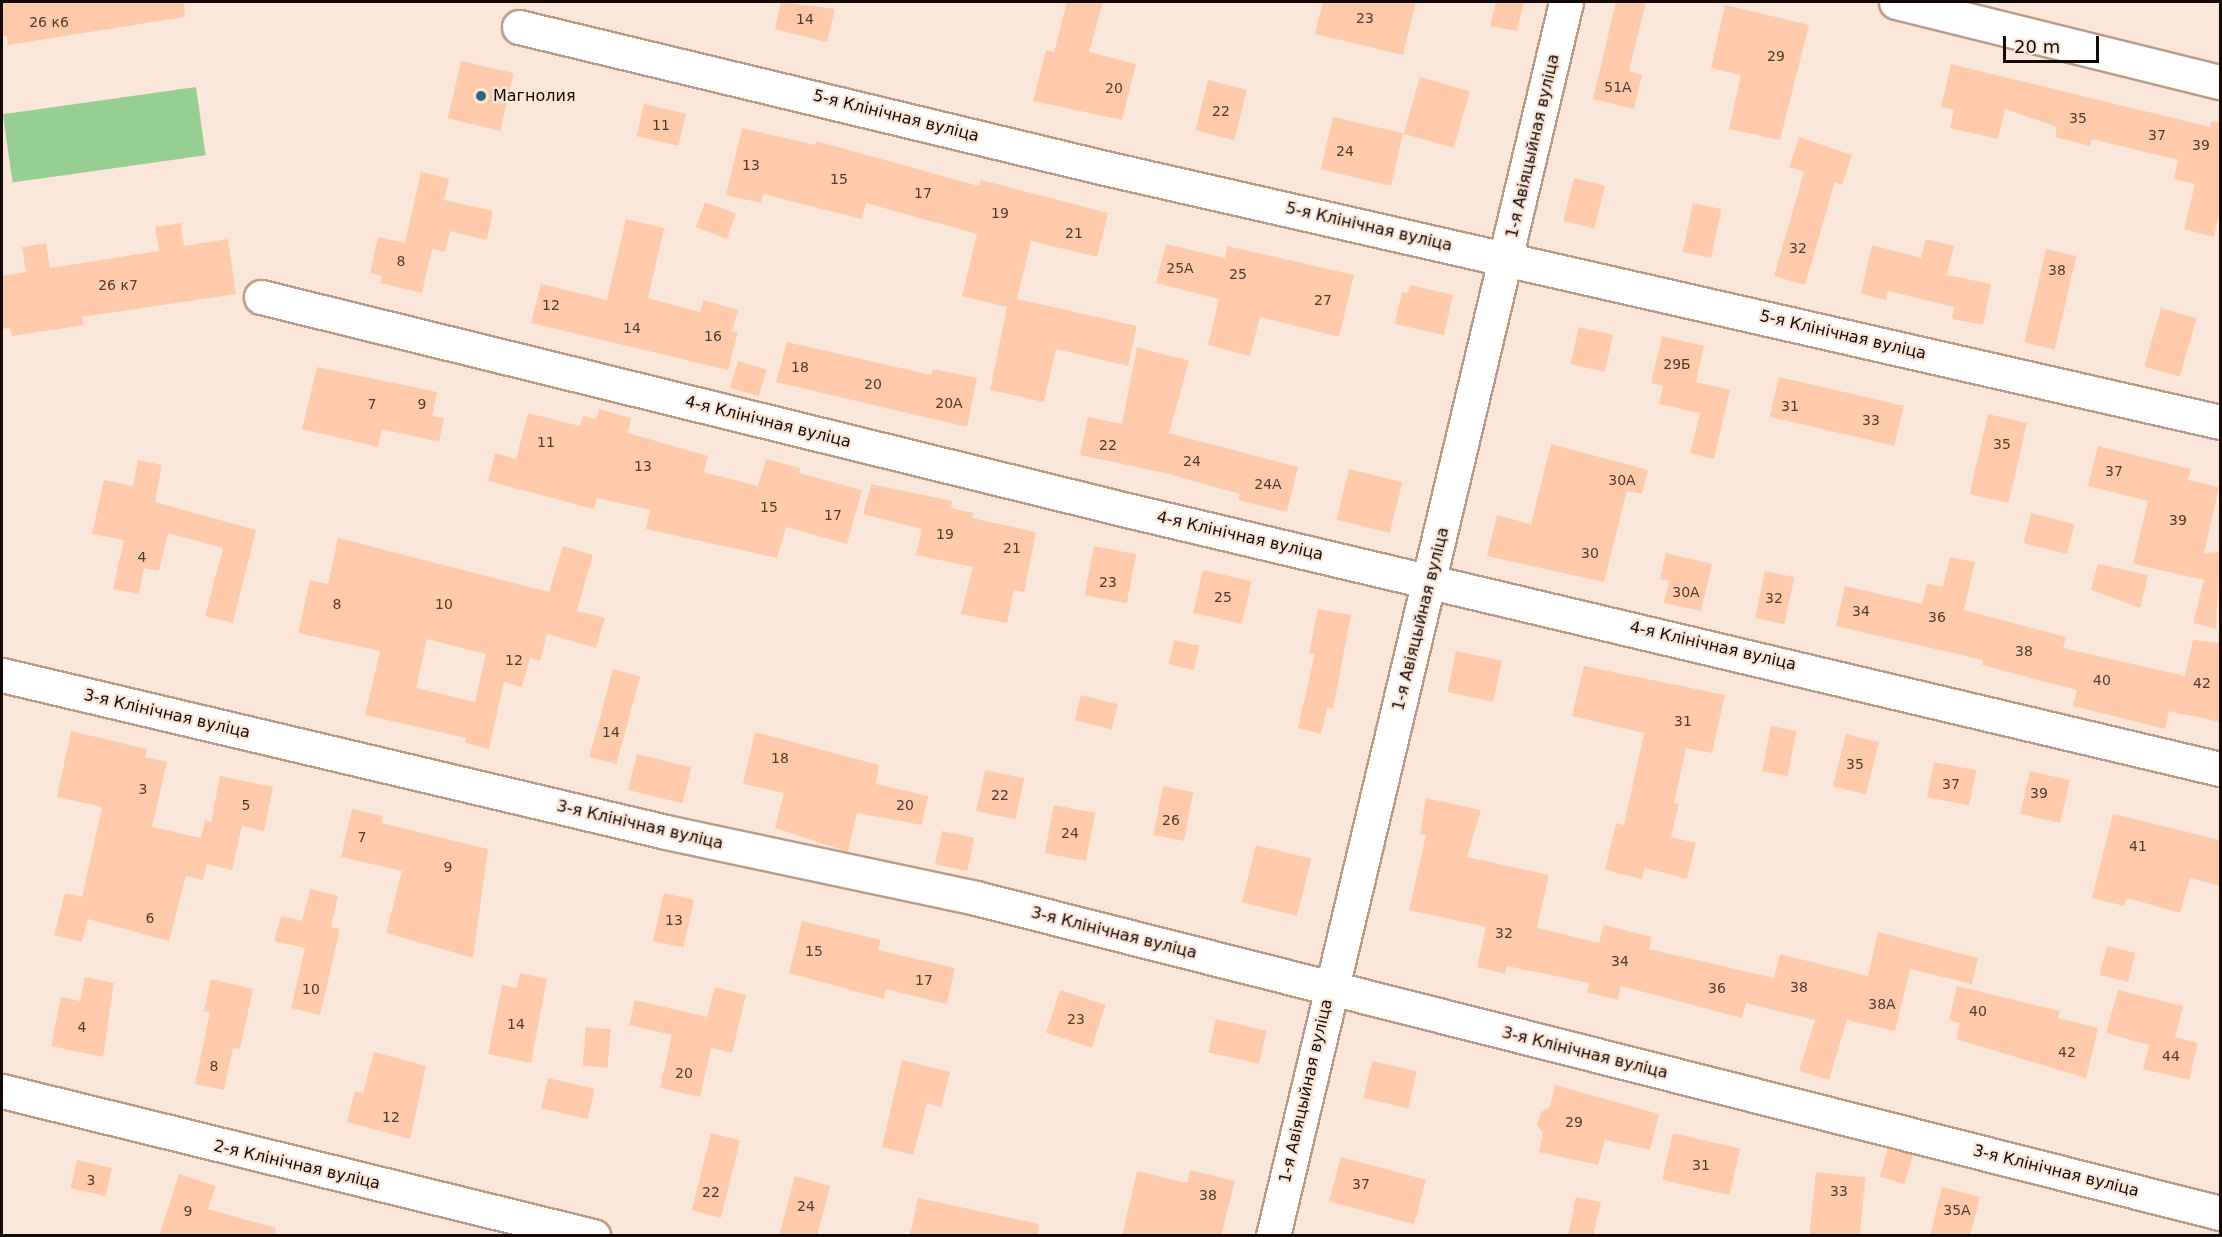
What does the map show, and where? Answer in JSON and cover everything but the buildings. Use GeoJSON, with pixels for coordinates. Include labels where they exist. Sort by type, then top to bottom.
{"type":"FeatureCollection","features":[{"type":"Feature","properties":{"kind":"street","name":"1-я Авіяцыйная вуліца"},"geometry":{"type":"LineString","coordinates":[[1273,1236],[1330,989],[1508,258],[1566,2]]}},
{"type":"Feature","properties":{"kind":"street"},"geometry":{"type":"LineString","coordinates":[[1896,2],[2220,82]]}},
{"type":"Feature","properties":{"kind":"street","name":"5-я Клінічная вуліца"},"geometry":{"type":"LineString","coordinates":[[519,27],[2220,422]]}},
{"type":"Feature","properties":{"kind":"street","name":"4-я Клінічная вуліца"},"geometry":{"type":"LineString","coordinates":[[261,297],[2220,769]]}},
{"type":"Feature","properties":{"kind":"street","name":"3-я Клінічная вуліца"},"geometry":{"type":"LineString","coordinates":[[2,675],[666,832],[976,898],[2220,1213]]}},
{"type":"Feature","properties":{"kind":"street","name":"2-я Клінічная вуліца"},"geometry":{"type":"LineString","coordinates":[[2,1091],[593,1236]]}},
{"type":"Feature","properties":{"kind":"green space"},"geometry":{"type":"Polygon","coordinates":[[[196,87],[206,155],[13,182],[3,114],[196,87]]]}},
{"type":"Feature","properties":{"kind":"place","name":"Магнолия"},"geometry":{"type":"Point","coordinates":[481,96]}}]}
